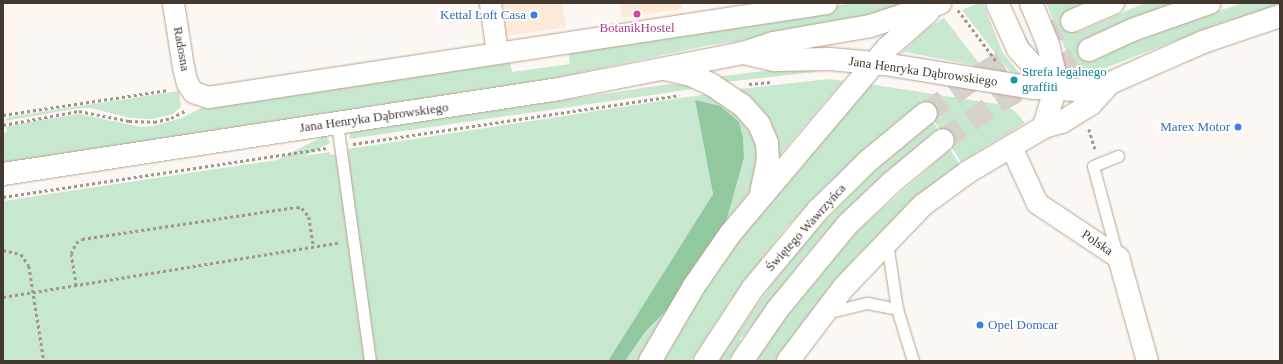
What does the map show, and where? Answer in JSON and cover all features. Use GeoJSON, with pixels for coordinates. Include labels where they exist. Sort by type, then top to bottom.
{"type":"FeatureCollection","features":[{"type":"Feature","properties":{"kind":"main road"},"geometry":{"type":"LineString","coordinates":[[997,3],[1018,49],[1055,90]]}},
{"type":"Feature","properties":{"kind":"main road"},"geometry":{"type":"LineString","coordinates":[[1032,3],[1053,58],[1055,90],[1044,127]]}},
{"type":"Feature","properties":{"kind":"main road"},"geometry":{"type":"LineString","coordinates":[[1072,21],[1114,3]]}},
{"type":"Feature","properties":{"kind":"main road"},"geometry":{"type":"LineString","coordinates":[[1089,50],[1132,30],[1209,3]]}},
{"type":"Feature","properties":{"kind":"main road"},"geometry":{"type":"LineString","coordinates":[[650,361],[704,270],[757,201],[874,63],[907,29],[946,5]]}},
{"type":"Feature","properties":{"kind":"main road","name":"Jana Henryka Dąbrowskiego"},"geometry":{"type":"LineString","coordinates":[[3,174],[559,89],[654,68],[743,53],[774,43],[870,26],[946,5]]}},
{"type":"Feature","properties":{"kind":"main road"},"geometry":{"type":"LineString","coordinates":[[788,361],[821,316],[886,241],[944,188],[1044,127],[1062,122],[1091,104],[1110,83],[1202,42],[1280,16]]}},
{"type":"Feature","properties":{"kind":"main road","name":"Jana Henryka Dąbrowskiego"},"geometry":{"type":"LineString","coordinates":[[743,53],[775,60],[874,63],[1055,90],[1083,90],[1110,83]]}},
{"type":"Feature","properties":{"kind":"main road"},"geometry":{"type":"LineString","coordinates":[[654,68],[685,73],[706,81],[742,105],[759,124],[767,143],[768,160],[765,179],[757,201]]}},
{"type":"Feature","properties":{"kind":"main road","name":"Świętego Wawrzyńca"},"geometry":{"type":"LineString","coordinates":[[705,361],[753,288],[818,210],[868,161],[926,113]]}},
{"type":"Feature","properties":{"kind":"main road"},"geometry":{"type":"LineString","coordinates":[[742,361],[786,298],[844,229],[891,183],[943,140]]}},
{"type":"Feature","properties":{"kind":"street","name":"Radosna"},"geometry":{"type":"LineString","coordinates":[[173,3],[183,67],[193,93]]}},
{"type":"Feature","properties":{"kind":"street"},"geometry":{"type":"LineString","coordinates":[[490,3],[497,53]]}},
{"type":"Feature","properties":{"kind":"street"},"geometry":{"type":"LineString","coordinates":[[193,93],[497,53],[826,3]]}},
{"type":"Feature","properties":{"kind":"street","name":"Polska"},"geometry":{"type":"LineString","coordinates":[[1011,147],[1037,203],[1118,257],[1147,361]]}},
{"type":"Feature","properties":{"kind":"lane"},"geometry":{"type":"LineString","coordinates":[[337,123],[352,241],[370,361]]}},
{"type":"Feature","properties":{"kind":"lane"},"geometry":{"type":"LineString","coordinates":[[1118,156],[1093,166],[1118,257]]}},
{"type":"Feature","properties":{"kind":"lane"},"geometry":{"type":"LineString","coordinates":[[886,241],[897,309],[913,361]]}},
{"type":"Feature","properties":{"kind":"lane"},"geometry":{"type":"LineString","coordinates":[[821,316],[851,305],[867,303],[897,309]]}},
{"type":"Feature","properties":{"kind":"path"},"geometry":{"type":"LineString","coordinates":[[946,5],[1002,68]]}},
{"type":"Feature","properties":{"kind":"path"},"geometry":{"type":"LineString","coordinates":[[3,115],[193,93]]}},
{"type":"Feature","properties":{"kind":"path"},"geometry":{"type":"LineString","coordinates":[[3,125],[79,111],[129,121],[154,122],[171,118],[193,93]]}},
{"type":"Feature","properties":{"kind":"path"},"geometry":{"type":"LineString","coordinates":[[1089,127],[1099,163]]}},
{"type":"Feature","properties":{"kind":"path"},"geometry":{"type":"LineString","coordinates":[[76,286],[71,254],[76,243],[82,239],[297,207],[302,208],[309,217],[314,247]]}},
{"type":"Feature","properties":{"kind":"path"},"geometry":{"type":"LineString","coordinates":[[3,297],[352,241]]}},
{"type":"Feature","properties":{"kind":"path"},"geometry":{"type":"LineString","coordinates":[[3,250],[13,250],[26,260],[34,292],[44,361]]}},
{"type":"Feature","properties":{"kind":"shaded area","name":"Kettal Loft Casa"},"geometry":{"type":"Polygon","coordinates":[[[502,3],[562,3],[566,27],[507,36],[502,3]]]}},
{"type":"Feature","properties":{"kind":"shaded area","name":"BotanikHostel"},"geometry":{"type":"Polygon","coordinates":[[[620,3],[681,3],[682,9],[622,18],[620,3]]]}},
{"type":"Feature","properties":{"kind":"green space"},"geometry":{"type":"Polygon","coordinates":[[[853,3],[915,3],[852,24],[705,46],[540,81],[3,163],[3,133],[7,132],[6,127],[29,122],[79,114],[141,127],[154,126],[182,118],[211,103],[509,56],[512,72],[570,64],[568,47],[853,3]]]}},
{"type":"Feature","properties":{"kind":"green space"},"geometry":{"type":"Polygon","coordinates":[[[979,3],[983,3],[1003,53],[1020,74],[1010,72],[962,10],[979,3]]]}},
{"type":"Feature","properties":{"kind":"green space"},"geometry":{"type":"Polygon","coordinates":[[[1046,3],[1084,3],[1066,13],[1078,32],[1145,3],[1172,3],[1082,40],[1088,50],[1116,48],[1201,16],[1244,3],[1280,3],[1280,6],[1227,21],[1087,75],[1075,72],[1046,3]]]}},
{"type":"Feature","properties":{"kind":"green space"},"geometry":{"type":"Polygon","coordinates":[[[944,18],[982,67],[906,52],[900,54],[928,28],[944,18]]]}},
{"type":"Feature","properties":{"kind":"green space"},"geometry":{"type":"Polygon","coordinates":[[[780,69],[815,69],[815,72],[725,82],[715,77],[780,69]]]}},
{"type":"Feature","properties":{"kind":"green space"},"geometry":{"type":"Polygon","coordinates":[[[829,79],[843,81],[778,157],[776,136],[767,118],[754,102],[739,89],[829,79]]]}},
{"type":"Feature","properties":{"kind":"green space"},"geometry":{"type":"Polygon","coordinates":[[[669,84],[697,86],[693,89],[349,139],[350,132],[669,84]]]}},
{"type":"Feature","properties":{"kind":"green space"},"geometry":{"type":"Polygon","coordinates":[[[869,84],[915,91],[922,103],[813,199],[785,229],[731,299],[691,361],[663,361],[714,273],[750,226],[869,84]]]}},
{"type":"Feature","properties":{"kind":"green space"},"geometry":{"type":"Polygon","coordinates":[[[179,91],[181,106],[173,114],[153,119],[130,118],[91,108],[79,108],[5,121],[8,117],[179,91]]]}},
{"type":"Feature","properties":{"kind":"green space"},"geometry":{"type":"Polygon","coordinates":[[[915,91],[1003,105],[1014,110],[1025,123],[961,162],[915,91]]]}},
{"type":"Feature","properties":{"kind":"green space"},"geometry":{"type":"Polygon","coordinates":[[[714,93],[727,102],[759,140],[755,185],[726,222],[744,158],[743,137],[739,122],[695,101],[713,194],[608,361],[3,361],[3,201],[330,152],[330,155],[348,153],[348,149],[714,93]]]}},
{"type":"Feature","properties":{"kind":"green space"},"geometry":{"type":"Polygon","coordinates":[[[695,100],[720,106],[739,122],[743,137],[744,158],[726,222],[669,308],[645,332],[625,361],[608,361],[713,194],[695,100]]]}},
{"type":"Feature","properties":{"kind":"green space"},"geometry":{"type":"Polygon","coordinates":[[[933,122],[938,129],[894,166],[842,214],[807,254],[744,336],[740,338],[741,341],[728,361],[718,361],[771,285],[814,232],[874,171],[933,122]]]}},
{"type":"Feature","properties":{"kind":"green space"},"geometry":{"type":"Polygon","coordinates":[[[326,135],[330,143],[39,291],[35,283],[326,135]]]}},
{"type":"Feature","properties":{"kind":"green space"},"geometry":{"type":"Polygon","coordinates":[[[950,149],[960,165],[926,189],[858,255],[808,316],[775,361],[754,361],[789,313],[855,233],[950,149]]]}},
{"type":"Feature","properties":{"kind":"green space"},"geometry":{"type":"Polygon","coordinates":[[[669,308],[639,361],[625,361],[645,332],[669,308]]]}},
{"type":"Feature","properties":{"kind":"tunnel"},"geometry":{"type":"LineString","coordinates":[[926,113],[983,73],[1072,21]]}},
{"type":"Feature","properties":{"kind":"tunnel"},"geometry":{"type":"LineString","coordinates":[[943,140],[998,102],[1089,50]]}},
{"type":"Feature","properties":{"kind":"place","name":"BotanikHostel"},"geometry":{"type":"Point","coordinates":[637,14]}},
{"type":"Feature","properties":{"kind":"place","name":"Kettal Loft Casa"},"geometry":{"type":"Point","coordinates":[534,15]}},
{"type":"Feature","properties":{"kind":"place","name":"Strefa legalnego graffiti"},"geometry":{"type":"Point","coordinates":[1014,80]}},
{"type":"Feature","properties":{"kind":"place","name":"Marex Motor"},"geometry":{"type":"Point","coordinates":[1238,127]}},
{"type":"Feature","properties":{"kind":"place","name":"Opel Domcar"},"geometry":{"type":"Point","coordinates":[980,325]}}]}
